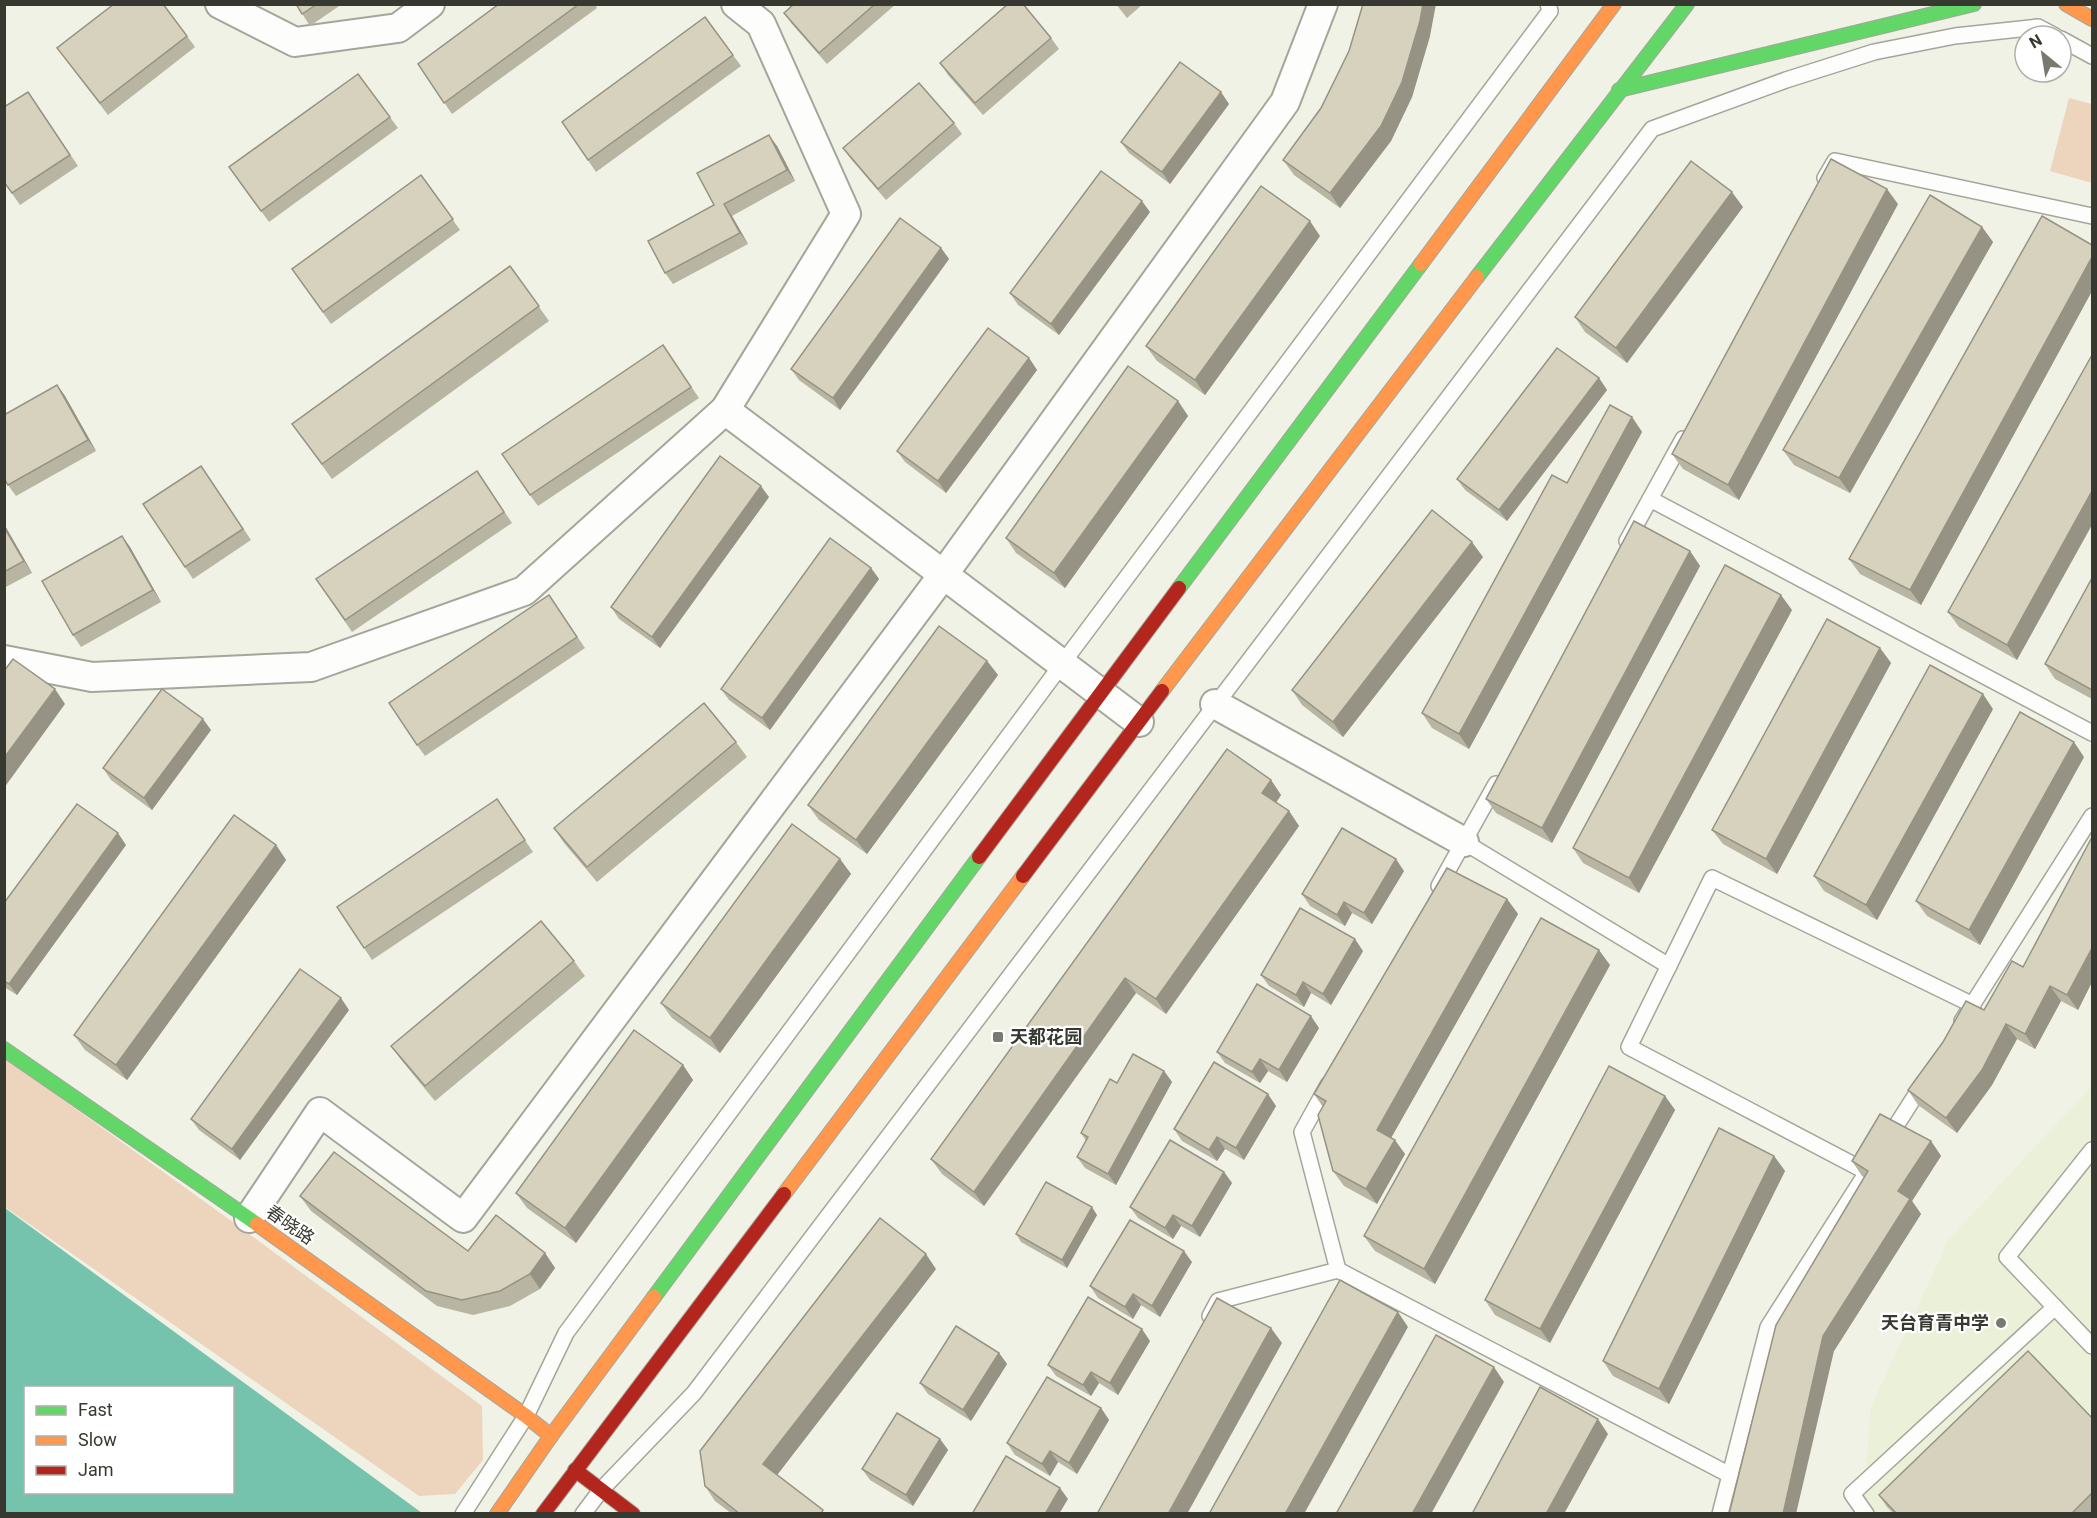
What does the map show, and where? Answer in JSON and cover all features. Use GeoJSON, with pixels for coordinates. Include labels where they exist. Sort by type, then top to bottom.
{"type":"FeatureCollection","features":[{"type":"Feature","properties":{"kind":"main road"},"geometry":{"type":"LineString","coordinates":[[497,1514],[551,1436],[1100,693],[1614,4]]}},
{"type":"Feature","properties":{"kind":"main road"},"geometry":{"type":"LineString","coordinates":[[543,1514],[1139,722],[1619,90],[1687,4]]}},
{"type":"Feature","properties":{"kind":"main road"},"geometry":{"type":"LineString","coordinates":[[1619,90],[1974,4]]}},
{"type":"Feature","properties":{"kind":"main road"},"geometry":{"type":"LineString","coordinates":[[2066,4],[2092,19]]}},
{"type":"Feature","properties":{"kind":"main road"},"geometry":{"type":"LineString","coordinates":[[1593,14],[1593,34]]}},
{"type":"Feature","properties":{"kind":"main road","name":"春晓路"},"geometry":{"type":"LineString","coordinates":[[4,1049],[249,1218],[551,1436]]}},
{"type":"Feature","properties":{"kind":"main road"},"geometry":{"type":"LineString","coordinates":[[575,1470],[633,1514]]}},
{"type":"Feature","properties":{"kind":"street"},"geometry":{"type":"LineString","coordinates":[[220,4],[295,42],[398,28],[430,4]]}},
{"type":"Feature","properties":{"kind":"street"},"geometry":{"type":"LineString","coordinates":[[4,660],[92,677],[310,667],[524,591],[725,410],[846,214],[761,24],[736,4]]}},
{"type":"Feature","properties":{"kind":"street"},"geometry":{"type":"LineString","coordinates":[[249,1218],[320,1112],[463,1218],[943,575],[1285,102],[1323,4]]}},
{"type":"Feature","properties":{"kind":"street"},"geometry":{"type":"LineString","coordinates":[[725,410],[1139,722]]}},
{"type":"Feature","properties":{"kind":"street"},"geometry":{"type":"LineString","coordinates":[[1215,704],[1464,842]]}},
{"type":"Feature","properties":{"kind":"lane"},"geometry":{"type":"LineString","coordinates":[[464,1511],[526,1416],[566,1333],[1550,11],[1548,4]]}},
{"type":"Feature","properties":{"kind":"lane"},"geometry":{"type":"LineString","coordinates":[[583,1514],[601,1490],[694,1393],[1652,129],[1786,80],[1874,52],[1955,36],[2013,30]]}},
{"type":"Feature","properties":{"kind":"lane"},"geometry":{"type":"LineString","coordinates":[[2073,46],[2092,56]]}},
{"type":"Feature","properties":{"kind":"lane"},"geometry":{"type":"LineString","coordinates":[[1818,192],[1835,161],[2092,216]]}},
{"type":"Feature","properties":{"kind":"lane"},"geometry":{"type":"LineString","coordinates":[[1622,551],[1689,428]]}},
{"type":"Feature","properties":{"kind":"lane"},"geometry":{"type":"LineString","coordinates":[[1650,499],[2092,733]]}},
{"type":"Feature","properties":{"kind":"lane"},"geometry":{"type":"LineString","coordinates":[[1430,904],[1504,769]]}},
{"type":"Feature","properties":{"kind":"lane"},"geometry":{"type":"LineString","coordinates":[[1954,1035],[2092,816]]}},
{"type":"Feature","properties":{"kind":"lane"},"geometry":{"type":"LineString","coordinates":[[1464,842],[1669,966]]}},
{"type":"Feature","properties":{"kind":"lane"},"geometry":{"type":"LineString","coordinates":[[1867,1172],[1629,1047],[1712,878],[1973,1005]]}},
{"type":"Feature","properties":{"kind":"lane"},"geometry":{"type":"LineString","coordinates":[[1337,1070],[1302,1132],[1338,1270]]}},
{"type":"Feature","properties":{"kind":"lane"},"geometry":{"type":"LineString","coordinates":[[1720,1514],[1768,1328],[1929,1074]]}},
{"type":"Feature","properties":{"kind":"lane"},"geometry":{"type":"LineString","coordinates":[[2092,1150],[2007,1257],[2092,1346]]}},
{"type":"Feature","properties":{"kind":"lane"},"geometry":{"type":"LineString","coordinates":[[1202,1332],[1218,1301],[1338,1270],[1730,1475]]}},
{"type":"Feature","properties":{"kind":"lane"},"geometry":{"type":"LineString","coordinates":[[1866,1514],[1852,1494],[2055,1307]]}},
{"type":"Feature","properties":{"kind":"shaded area"},"geometry":{"type":"Polygon","coordinates":[[[2069,98],[2092,104],[2092,183],[2050,171],[2069,98]]]}},
{"type":"Feature","properties":{"kind":"shaded area"},"geometry":{"type":"Polygon","coordinates":[[[5,1058],[237,1225],[482,1406],[483,1460],[455,1494],[419,1496],[5,1207],[5,1058]]]}},
{"type":"Feature","properties":{"kind":"shaded area","name":"天台育青中学"},"geometry":{"type":"Polygon","coordinates":[[[2092,1086],[2092,1513],[1862,1514],[1871,1407],[1949,1239],[2092,1086]]]}},
{"type":"Feature","properties":{"kind":"shaded area"},"geometry":{"type":"Polygon","coordinates":[[[4,1208],[5,1208],[422,1513],[5,1513],[4,1208]]]}},
{"type":"Feature","properties":{"kind":"building"},"geometry":{"type":"Polygon","coordinates":[[[114,4],[163,4],[187,36],[100,103],[57,48],[114,4]]]}},
{"type":"Feature","properties":{"kind":"building"},"geometry":{"type":"Polygon","coordinates":[[[296,4],[317,4],[302,14],[296,4]]]}},
{"type":"Feature","properties":{"kind":"building"},"geometry":{"type":"Polygon","coordinates":[[[499,4],[579,4],[444,103],[418,64],[499,4]]]}},
{"type":"Feature","properties":{"kind":"building"},"geometry":{"type":"Polygon","coordinates":[[[794,4],[875,4],[819,53],[784,13],[794,4]]]}},
{"type":"Feature","properties":{"kind":"building"},"geometry":{"type":"Polygon","coordinates":[[[1008,4],[1023,4],[1051,38],[975,103],[940,63],[1008,4]]]}},
{"type":"Feature","properties":{"kind":"building"},"geometry":{"type":"Polygon","coordinates":[[[1363,4],[1423,4],[1402,82],[1381,126],[1330,193],[1283,160],[1321,108],[1349,51],[1363,4]]]}},
{"type":"Feature","properties":{"kind":"building"},"geometry":{"type":"Polygon","coordinates":[[[705,17],[733,55],[588,160],[562,122],[705,17]]]}},
{"type":"Feature","properties":{"kind":"building"},"geometry":{"type":"Polygon","coordinates":[[[1180,62],[1221,92],[1162,172],[1121,142],[1180,62]]]}},
{"type":"Feature","properties":{"kind":"building"},"geometry":{"type":"Polygon","coordinates":[[[358,74],[390,117],[261,211],[229,167],[358,74]]]}},
{"type":"Feature","properties":{"kind":"building"},"geometry":{"type":"Polygon","coordinates":[[[919,83],[954,123],[878,189],[843,148],[919,83]]]}},
{"type":"Feature","properties":{"kind":"building"},"geometry":{"type":"Polygon","coordinates":[[[28,92],[70,155],[12,193],[4,182],[4,107],[28,92]]]}},
{"type":"Feature","properties":{"kind":"building"},"geometry":{"type":"Polygon","coordinates":[[[769,135],[787,170],[724,204],[740,233],[665,273],[648,241],[714,205],[697,173],[769,135]]]}},
{"type":"Feature","properties":{"kind":"building"},"geometry":{"type":"Polygon","coordinates":[[[1831,159],[1887,189],[1728,485],[1672,454],[1831,159]]]}},
{"type":"Feature","properties":{"kind":"building"},"geometry":{"type":"Polygon","coordinates":[[[1691,161],[1732,192],[1616,348],[1575,317],[1691,161]]]}},
{"type":"Feature","properties":{"kind":"building"},"geometry":{"type":"Polygon","coordinates":[[[1101,171],[1142,201],[1051,324],[1010,293],[1101,171]]]}},
{"type":"Feature","properties":{"kind":"building"},"geometry":{"type":"Polygon","coordinates":[[[421,175],[453,219],[323,312],[292,269],[421,175]]]}},
{"type":"Feature","properties":{"kind":"building"},"geometry":{"type":"Polygon","coordinates":[[[1261,186],[1310,221],[1195,380],[1146,346],[1261,186]]]}},
{"type":"Feature","properties":{"kind":"building"},"geometry":{"type":"Polygon","coordinates":[[[1930,195],[1982,227],[1839,478],[1783,450],[1930,195]]]}},
{"type":"Feature","properties":{"kind":"building"},"geometry":{"type":"Polygon","coordinates":[[[2042,216],[2092,245],[2092,257],[1910,590],[1849,559],[2042,216]]]}},
{"type":"Feature","properties":{"kind":"building"},"geometry":{"type":"Polygon","coordinates":[[[900,218],[941,248],[833,398],[791,369],[900,218]]]}},
{"type":"Feature","properties":{"kind":"building"},"geometry":{"type":"Polygon","coordinates":[[[510,266],[539,306],[322,464],[292,424],[510,266]]]}},
{"type":"Feature","properties":{"kind":"building"},"geometry":{"type":"Polygon","coordinates":[[[988,328],[1029,358],[938,481],[897,451],[988,328]]]}},
{"type":"Feature","properties":{"kind":"building"},"geometry":{"type":"Polygon","coordinates":[[[663,345],[691,387],[530,495],[502,454],[663,345]]]}},
{"type":"Feature","properties":{"kind":"building"},"geometry":{"type":"Polygon","coordinates":[[[1557,348],[1599,378],[1499,510],[1457,479],[1557,348]]]}},
{"type":"Feature","properties":{"kind":"building"},"geometry":{"type":"Polygon","coordinates":[[[2092,355],[2092,491],[2007,645],[1948,612],[2092,355]]]}},
{"type":"Feature","properties":{"kind":"building"},"geometry":{"type":"Polygon","coordinates":[[[1128,366],[1178,401],[1054,573],[1006,538],[1128,366]]]}},
{"type":"Feature","properties":{"kind":"building"},"geometry":{"type":"Polygon","coordinates":[[[57,385],[88,440],[8,485],[4,478],[4,415],[57,385]]]}},
{"type":"Feature","properties":{"kind":"building"},"geometry":{"type":"Polygon","coordinates":[[[1610,405],[1632,417],[1459,734],[1422,713],[1552,475],[1567,483],[1610,405]]]}},
{"type":"Feature","properties":{"kind":"building"},"geometry":{"type":"Polygon","coordinates":[[[720,456],[761,486],[652,637],[611,607],[720,456]]]}},
{"type":"Feature","properties":{"kind":"building"},"geometry":{"type":"Polygon","coordinates":[[[201,466],[243,529],[185,567],[143,504],[201,466]]]}},
{"type":"Feature","properties":{"kind":"building"},"geometry":{"type":"Polygon","coordinates":[[[477,471],[504,512],[345,620],[316,579],[477,471]]]}},
{"type":"Feature","properties":{"kind":"building"},"geometry":{"type":"Polygon","coordinates":[[[1432,510],[1472,542],[1333,722],[1292,690],[1432,510]]]}},
{"type":"Feature","properties":{"kind":"building"},"geometry":{"type":"Polygon","coordinates":[[[1634,521],[1690,551],[1542,828],[1486,799],[1634,521]]]}},
{"type":"Feature","properties":{"kind":"building"},"geometry":{"type":"Polygon","coordinates":[[[4,527],[24,561],[4,572],[4,527]]]}},
{"type":"Feature","properties":{"kind":"building"},"geometry":{"type":"Polygon","coordinates":[[[122,536],[153,590],[73,635],[42,581],[122,536]]]}},
{"type":"Feature","properties":{"kind":"building"},"geometry":{"type":"Polygon","coordinates":[[[830,538],[871,568],[762,718],[721,689],[830,538]]]}},
{"type":"Feature","properties":{"kind":"building"},"geometry":{"type":"Polygon","coordinates":[[[1725,565],[1781,595],[1629,878],[1573,848],[1725,565]]]}},
{"type":"Feature","properties":{"kind":"building"},"geometry":{"type":"Polygon","coordinates":[[[2092,578],[2092,690],[2045,664],[2092,578]]]}},
{"type":"Feature","properties":{"kind":"building"},"geometry":{"type":"Polygon","coordinates":[[[549,595],[577,637],[417,745],[389,703],[549,595]]]}},
{"type":"Feature","properties":{"kind":"building"},"geometry":{"type":"Polygon","coordinates":[[[1827,619],[1880,648],[1766,859],[1712,830],[1827,619]]]}},
{"type":"Feature","properties":{"kind":"building"},"geometry":{"type":"Polygon","coordinates":[[[939,626],[987,661],[856,840],[808,805],[939,626]]]}},
{"type":"Feature","properties":{"kind":"building"},"geometry":{"type":"Polygon","coordinates":[[[13,659],[55,689],[4,758],[4,671],[13,659]]]}},
{"type":"Feature","properties":{"kind":"building"},"geometry":{"type":"Polygon","coordinates":[[[1930,665],[1983,694],[1866,905],[1814,876],[1930,665]]]}},
{"type":"Feature","properties":{"kind":"building"},"geometry":{"type":"Polygon","coordinates":[[[162,689],[203,719],[144,798],[103,768],[162,689]]]}},
{"type":"Feature","properties":{"kind":"building"},"geometry":{"type":"Polygon","coordinates":[[[704,703],[736,742],[587,867],[554,828],[704,703]]]}},
{"type":"Feature","properties":{"kind":"building"},"geometry":{"type":"Polygon","coordinates":[[[2020,712],[2074,742],[1969,930],[1916,901],[2020,712]]]}},
{"type":"Feature","properties":{"kind":"building"},"geometry":{"type":"Polygon","coordinates":[[[1227,749],[1271,780],[1262,793],[1289,811],[1156,999],[1125,978],[974,1192],[931,1159],[1227,749]]]}},
{"type":"Feature","properties":{"kind":"building"},"geometry":{"type":"Polygon","coordinates":[[[497,799],[525,840],[364,948],[337,907],[497,799]]]}},
{"type":"Feature","properties":{"kind":"building"},"geometry":{"type":"Polygon","coordinates":[[[77,804],[118,833],[9,984],[4,981],[4,903],[77,804]]]}},
{"type":"Feature","properties":{"kind":"building"},"geometry":{"type":"Polygon","coordinates":[[[234,815],[276,845],[116,1065],[74,1035],[234,815]]]}},
{"type":"Feature","properties":{"kind":"building"},"geometry":{"type":"Polygon","coordinates":[[[792,824],[840,859],[710,1038],[661,1003],[792,824]]]}},
{"type":"Feature","properties":{"kind":"building"},"geometry":{"type":"Polygon","coordinates":[[[1342,828],[1396,859],[1364,913],[1344,902],[1337,915],[1302,894],[1342,828]]]}},
{"type":"Feature","properties":{"kind":"building"},"geometry":{"type":"Polygon","coordinates":[[[2092,837],[2092,948],[2067,995],[2050,986],[2025,1034],[2006,1024],[1982,1070],[1946,1118],[1908,1090],[1943,1042],[1966,1001],[1984,1010],[2012,961],[2023,967],[2092,837]]]}},
{"type":"Feature","properties":{"kind":"building"},"geometry":{"type":"Polygon","coordinates":[[[1447,868],[1507,899],[1377,1130],[1395,1140],[1366,1189],[1333,1171],[1318,1115],[1326,1101],[1314,1094],[1447,868]]]}},
{"type":"Feature","properties":{"kind":"building"},"geometry":{"type":"Polygon","coordinates":[[[1300,908],[1355,939],[1323,994],[1303,982],[1296,995],[1261,975],[1300,908]]]}},
{"type":"Feature","properties":{"kind":"building"},"geometry":{"type":"Polygon","coordinates":[[[1541,918],[1599,950],[1424,1269],[1364,1236],[1541,918]]]}},
{"type":"Feature","properties":{"kind":"building"},"geometry":{"type":"Polygon","coordinates":[[[541,921],[574,961],[425,1086],[391,1046],[541,921]]]}},
{"type":"Feature","properties":{"kind":"building"},"geometry":{"type":"Polygon","coordinates":[[[300,969],[341,998],[232,1149],[191,1119],[300,969]]]}},
{"type":"Feature","properties":{"kind":"building"},"geometry":{"type":"Polygon","coordinates":[[[1257,984],[1311,1016],[1279,1070],[1260,1059],[1252,1072],[1217,1052],[1257,984]]]}},
{"type":"Feature","properties":{"kind":"building"},"geometry":{"type":"Polygon","coordinates":[[[634,1030],[683,1065],[565,1228],[516,1193],[634,1030]]]}},
{"type":"Feature","properties":{"kind":"building"},"geometry":{"type":"Polygon","coordinates":[[[1133,1054],[1164,1071],[1108,1174],[1077,1157],[1088,1137],[1081,1133],[1110,1079],[1117,1083],[1133,1054]]]}},
{"type":"Feature","properties":{"kind":"building"},"geometry":{"type":"Polygon","coordinates":[[[1214,1062],[1268,1094],[1236,1148],[1217,1137],[1209,1150],[1174,1129],[1214,1062]]]}},
{"type":"Feature","properties":{"kind":"building"},"geometry":{"type":"Polygon","coordinates":[[[1609,1066],[1665,1096],[1540,1329],[1485,1300],[1609,1066]]]}},
{"type":"Feature","properties":{"kind":"building"},"geometry":{"type":"Polygon","coordinates":[[[1880,1114],[1931,1141],[1898,1191],[1910,1199],[1823,1336],[1783,1514],[1729,1514],[1776,1325],[1868,1171],[1852,1161],[1880,1114]]]}},
{"type":"Feature","properties":{"kind":"building"},"geometry":{"type":"Polygon","coordinates":[[[1719,1128],[1774,1156],[1659,1389],[1603,1361],[1719,1128]]]}},
{"type":"Feature","properties":{"kind":"building"},"geometry":{"type":"Polygon","coordinates":[[[1170,1140],[1224,1172],[1192,1226],[1173,1215],[1165,1228],[1130,1207],[1170,1140]]]}},
{"type":"Feature","properties":{"kind":"building"},"geometry":{"type":"Polygon","coordinates":[[[334,1152],[468,1251],[496,1215],[545,1253],[530,1274],[500,1291],[462,1300],[426,1291],[300,1196],[334,1152]]]}},
{"type":"Feature","properties":{"kind":"building"},"geometry":{"type":"Polygon","coordinates":[[[1046,1182],[1092,1207],[1062,1260],[1016,1234],[1046,1182]]]}},
{"type":"Feature","properties":{"kind":"building"},"geometry":{"type":"Polygon","coordinates":[[[880,1218],[926,1254],[763,1464],[823,1510],[821,1514],[740,1514],[705,1486],[700,1451],[880,1218]]]}},
{"type":"Feature","properties":{"kind":"building"},"geometry":{"type":"Polygon","coordinates":[[[1130,1220],[1184,1251],[1152,1306],[1133,1294],[1125,1307],[1090,1286],[1130,1220]]]}},
{"type":"Feature","properties":{"kind":"building"},"geometry":{"type":"Polygon","coordinates":[[[1340,1280],[1398,1312],[1285,1514],[1209,1514],[1340,1280]]]}},
{"type":"Feature","properties":{"kind":"building"},"geometry":{"type":"Polygon","coordinates":[[[1088,1297],[1142,1329],[1110,1383],[1091,1372],[1083,1385],[1048,1365],[1088,1297]]]}},
{"type":"Feature","properties":{"kind":"building"},"geometry":{"type":"Polygon","coordinates":[[[1217,1298],[1271,1328],[1168,1514],[1097,1514],[1217,1298]]]}},
{"type":"Feature","properties":{"kind":"building"},"geometry":{"type":"Polygon","coordinates":[[[956,1326],[999,1353],[963,1410],[920,1383],[956,1326]]]}},
{"type":"Feature","properties":{"kind":"building"},"geometry":{"type":"Polygon","coordinates":[[[1436,1335],[1494,1367],[1412,1514],[1336,1514],[1436,1335]]]}},
{"type":"Feature","properties":{"kind":"building"},"geometry":{"type":"Polygon","coordinates":[[[2028,1351],[2092,1418],[2092,1493],[2071,1514],[1897,1514],[1879,1495],[2028,1351]]]}},
{"type":"Feature","properties":{"kind":"building"},"geometry":{"type":"Polygon","coordinates":[[[1047,1377],[1101,1408],[1069,1463],[1050,1451],[1042,1464],[1007,1443],[1047,1377]]]}},
{"type":"Feature","properties":{"kind":"building"},"geometry":{"type":"Polygon","coordinates":[[[1540,1387],[1598,1419],[1546,1514],[1472,1514],[1540,1387]]]}},
{"type":"Feature","properties":{"kind":"building"},"geometry":{"type":"Polygon","coordinates":[[[897,1413],[940,1439],[906,1495],[862,1469],[897,1413]]]}},
{"type":"Feature","properties":{"kind":"building"},"geometry":{"type":"Polygon","coordinates":[[[1006,1456],[1060,1488],[1045,1514],[972,1514],[1006,1456]]]}},
{"type":"Feature","properties":{"kind":"traffic: fast"},"geometry":{"type":"LineString","coordinates":[[1477,277],[1687,4]]}},
{"type":"Feature","properties":{"kind":"traffic: fast"},"geometry":{"type":"LineString","coordinates":[[1619,90],[1974,4]]}},
{"type":"Feature","properties":{"kind":"traffic: fast"},"geometry":{"type":"LineString","coordinates":[[1179,588],[1421,264]]}},
{"type":"Feature","properties":{"kind":"traffic: fast"},"geometry":{"type":"LineString","coordinates":[[654,1297],[979,857]]}},
{"type":"Feature","properties":{"kind":"traffic: fast"},"geometry":{"type":"LineString","coordinates":[[4,1049],[257,1224]]}},
{"type":"Feature","properties":{"kind":"traffic: slow"},"geometry":{"type":"LineString","coordinates":[[1421,264],[1614,4]]}},
{"type":"Feature","properties":{"kind":"traffic: slow"},"geometry":{"type":"LineString","coordinates":[[2066,4],[2092,19]]}},
{"type":"Feature","properties":{"kind":"traffic: slow"},"geometry":{"type":"LineString","coordinates":[[1162,691],[1477,277]]}},
{"type":"Feature","properties":{"kind":"traffic: slow"},"geometry":{"type":"LineString","coordinates":[[784,1194],[1023,876]]}},
{"type":"Feature","properties":{"kind":"traffic: slow"},"geometry":{"type":"LineString","coordinates":[[257,1224],[551,1436]]}},
{"type":"Feature","properties":{"kind":"traffic: slow"},"geometry":{"type":"LineString","coordinates":[[497,1514],[551,1436],[654,1297]]}},
{"type":"Feature","properties":{"kind":"traffic: jam"},"geometry":{"type":"LineString","coordinates":[[979,857],[1179,588]]}},
{"type":"Feature","properties":{"kind":"traffic: jam"},"geometry":{"type":"LineString","coordinates":[[1023,876],[1162,691]]}},
{"type":"Feature","properties":{"kind":"traffic: jam"},"geometry":{"type":"LineString","coordinates":[[543,1514],[784,1194]]}},
{"type":"Feature","properties":{"kind":"traffic: jam"},"geometry":{"type":"LineString","coordinates":[[575,1470],[633,1514]]}},
{"type":"Feature","properties":{"kind":"place","name":"天都花园"},"geometry":{"type":"Point","coordinates":[998,1037]}},
{"type":"Feature","properties":{"kind":"place","name":"天台育青中学"},"geometry":{"type":"Point","coordinates":[2001,1323]}}]}
